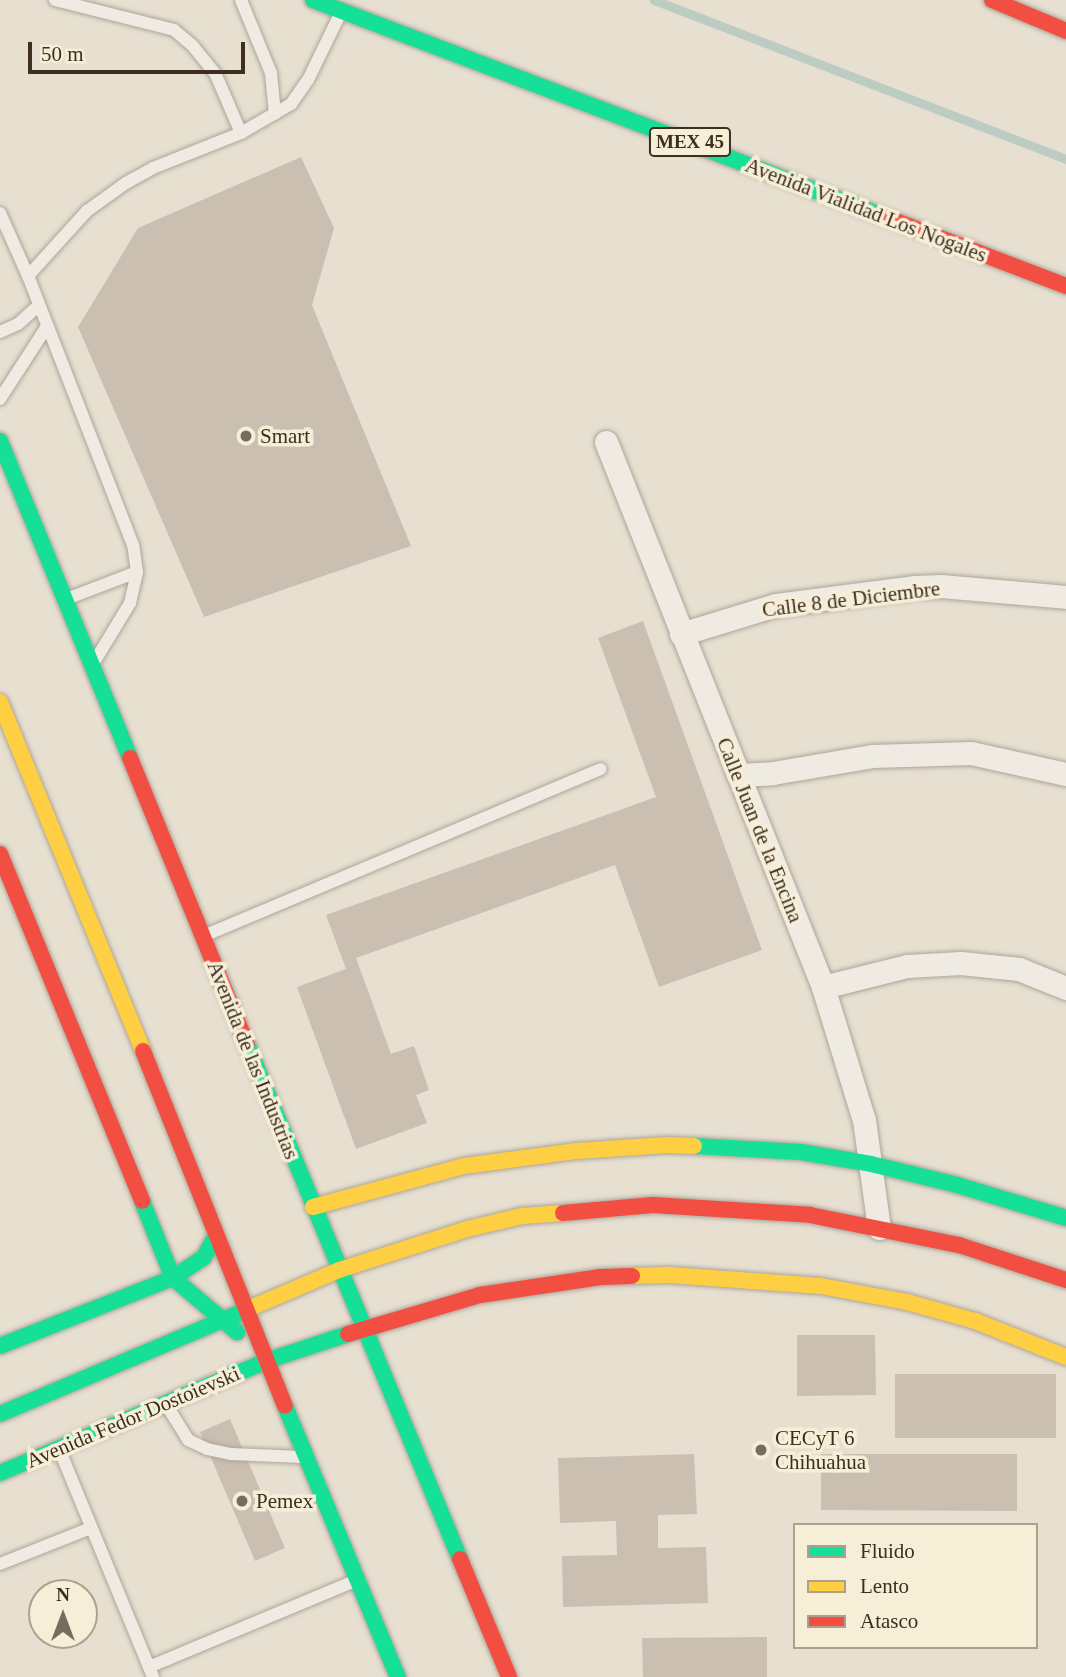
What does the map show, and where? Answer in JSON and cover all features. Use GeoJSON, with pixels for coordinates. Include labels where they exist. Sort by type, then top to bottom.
{"type":"FeatureCollection","features":[{"type":"Feature","properties":{"kind":"main road","name":"Avenida Vialidad Los Nogales"},"geometry":{"type":"LineString","coordinates":[[313,0],[1066,286]]}},
{"type":"Feature","properties":{"kind":"main road"},"geometry":{"type":"LineString","coordinates":[[992,0],[1066,31]]}},
{"type":"Feature","properties":{"kind":"main road","name":"Avenida de las Industrias"},"geometry":{"type":"LineString","coordinates":[[0,441],[7,481],[64,600],[509,1677]]}},
{"type":"Feature","properties":{"kind":"main road"},"geometry":{"type":"LineString","coordinates":[[0,702],[244,1309],[398,1677]]}},
{"type":"Feature","properties":{"kind":"main road"},"geometry":{"type":"LineString","coordinates":[[0,855],[173,1278],[223,1318],[266,1361]]}},
{"type":"Feature","properties":{"kind":"main road"},"geometry":{"type":"LineString","coordinates":[[313,1207],[464,1166],[577,1151],[667,1145],[801,1152],[871,1164],[957,1185],[1066,1218]]}},
{"type":"Feature","properties":{"kind":"main road"},"geometry":{"type":"LineString","coordinates":[[0,1414],[339,1270],[467,1229],[522,1216],[653,1205],[810,1214],[959,1245],[1066,1280]]}},
{"type":"Feature","properties":{"kind":"main road"},"geometry":{"type":"LineString","coordinates":[[0,1346],[173,1278],[204,1257],[216,1235]]}},
{"type":"Feature","properties":{"kind":"main road","name":"Avenida Fedor Dostoievski"},"geometry":{"type":"LineString","coordinates":[[0,1473],[266,1361],[480,1295],[601,1277],[720,1277],[821,1286],[907,1302],[975,1321],[1066,1357]]}},
{"type":"Feature","properties":{"kind":"street","name":"Calle Juan de la Encina"},"geometry":{"type":"LineString","coordinates":[[606,442],[823,987],[864,1120],[879,1228]]}},
{"type":"Feature","properties":{"kind":"street","name":"Calle 8 de Diciembre"},"geometry":{"type":"LineString","coordinates":[[681,634],[776,605],[914,587],[941,586],[1066,597]]}},
{"type":"Feature","properties":{"kind":"street"},"geometry":{"type":"LineString","coordinates":[[738,775],[773,773],[872,756],[971,753],[1066,774]]}},
{"type":"Feature","properties":{"kind":"street"},"geometry":{"type":"LineString","coordinates":[[823,987],[907,966],[961,963],[1019,969],[1066,988]]}},
{"type":"Feature","properties":{"kind":"lane"},"geometry":{"type":"LineString","coordinates":[[55,0],[174,30],[191,45],[216,75],[241,132]]}},
{"type":"Feature","properties":{"kind":"lane"},"geometry":{"type":"LineString","coordinates":[[241,0],[271,73],[275,114]]}},
{"type":"Feature","properties":{"kind":"lane"},"geometry":{"type":"LineString","coordinates":[[28,276],[88,211],[111,193],[153,167],[241,132],[298,98],[342,11]]}},
{"type":"Feature","properties":{"kind":"lane"},"geometry":{"type":"LineString","coordinates":[[0,213],[28,276],[126,526],[137,572],[130,603],[115,634],[91,666]]}},
{"type":"Feature","properties":{"kind":"lane"},"geometry":{"type":"LineString","coordinates":[[0,332],[18,324],[38,306]]}},
{"type":"Feature","properties":{"kind":"lane"},"geometry":{"type":"LineString","coordinates":[[0,399],[47,328]]}},
{"type":"Feature","properties":{"kind":"lane"},"geometry":{"type":"LineString","coordinates":[[64,600],[137,572]]}},
{"type":"Feature","properties":{"kind":"lane"},"geometry":{"type":"LineString","coordinates":[[202,937],[600,769]]}},
{"type":"Feature","properties":{"kind":"lane"},"geometry":{"type":"LineString","coordinates":[[165,1402],[176,1426],[188,1440],[207,1449],[231,1454],[305,1457]]}},
{"type":"Feature","properties":{"kind":"lane"},"geometry":{"type":"LineString","coordinates":[[59,1448],[151,1672],[358,1580]]}},
{"type":"Feature","properties":{"kind":"lane"},"geometry":{"type":"LineString","coordinates":[[0,1564],[91,1528]]}},
{"type":"Feature","properties":{"kind":"building","name":"Smart"},"geometry":{"type":"Polygon","coordinates":[[[301,157],[334,228],[312,305],[411,546],[204,617],[78,327],[138,228],[301,157]]]}},
{"type":"Feature","properties":{"kind":"building"},"geometry":{"type":"Polygon","coordinates":[[[643,621],[762,950],[659,987],[615,865],[356,958],[391,1054],[414,1046],[429,1090],[416,1095],[427,1123],[356,1149],[297,987],[346,969],[326,915],[656,797],[598,638],[643,621]]]}},
{"type":"Feature","properties":{"kind":"building"},"geometry":{"type":"Polygon","coordinates":[[[797,1335],[875,1335],[876,1395],[797,1396],[797,1335]]]}},
{"type":"Feature","properties":{"kind":"building"},"geometry":{"type":"Polygon","coordinates":[[[895,1374],[1056,1374],[1056,1438],[895,1438],[895,1374]]]}},
{"type":"Feature","properties":{"kind":"building"},"geometry":{"type":"Polygon","coordinates":[[[230,1419],[285,1548],[255,1561],[200,1432],[230,1419]]]}},
{"type":"Feature","properties":{"kind":"building"},"geometry":{"type":"Polygon","coordinates":[[[694,1454],[697,1514],[658,1515],[658,1548],[706,1547],[708,1603],[563,1607],[562,1556],[617,1555],[616,1521],[560,1523],[558,1458],[694,1454]]]}},
{"type":"Feature","properties":{"kind":"building"},"geometry":{"type":"Polygon","coordinates":[[[821,1454],[1017,1454],[1017,1511],[821,1510],[821,1454]]]}},
{"type":"Feature","properties":{"kind":"building"},"geometry":{"type":"Polygon","coordinates":[[[767,1637],[767,1677],[643,1677],[642,1638],[767,1637]]]}},
{"type":"Feature","properties":{"kind":"waterway"},"geometry":{"type":"LineString","coordinates":[[654,0],[1066,159]]}},
{"type":"Feature","properties":{"kind":"traffic: fast"},"geometry":{"type":"LineString","coordinates":[[313,0],[880,215]]}},
{"type":"Feature","properties":{"kind":"traffic: fast"},"geometry":{"type":"LineString","coordinates":[[0,441],[130,758]]}},
{"type":"Feature","properties":{"kind":"traffic: fast"},"geometry":{"type":"LineString","coordinates":[[247,1044],[460,1559]]}},
{"type":"Feature","properties":{"kind":"traffic: fast"},"geometry":{"type":"LineString","coordinates":[[694,1146],[801,1152],[871,1164],[957,1185],[1066,1218]]}},
{"type":"Feature","properties":{"kind":"traffic: fast"},"geometry":{"type":"LineString","coordinates":[[142,1201],[173,1278],[237,1332]]}},
{"type":"Feature","properties":{"kind":"traffic: fast"},"geometry":{"type":"LineString","coordinates":[[173,1278],[204,1257],[216,1235]]}},
{"type":"Feature","properties":{"kind":"traffic: fast"},"geometry":{"type":"LineString","coordinates":[[0,1346],[173,1278]]}},
{"type":"Feature","properties":{"kind":"traffic: fast"},"geometry":{"type":"LineString","coordinates":[[0,1414],[248,1309]]}},
{"type":"Feature","properties":{"kind":"traffic: fast"},"geometry":{"type":"LineString","coordinates":[[0,1473],[266,1361],[348,1334]]}},
{"type":"Feature","properties":{"kind":"traffic: fast"},"geometry":{"type":"LineString","coordinates":[[285,1406],[398,1677]]}},
{"type":"Feature","properties":{"kind":"traffic: slow"},"geometry":{"type":"LineString","coordinates":[[0,702],[143,1051]]}},
{"type":"Feature","properties":{"kind":"traffic: slow"},"geometry":{"type":"LineString","coordinates":[[313,1207],[464,1166],[577,1151],[667,1145],[694,1146]]}},
{"type":"Feature","properties":{"kind":"traffic: slow"},"geometry":{"type":"LineString","coordinates":[[248,1309],[339,1270],[467,1229],[522,1216],[563,1213]]}},
{"type":"Feature","properties":{"kind":"traffic: slow"},"geometry":{"type":"LineString","coordinates":[[632,1276],[670,1275],[821,1286],[907,1302],[975,1321],[1066,1357]]}},
{"type":"Feature","properties":{"kind":"traffic: jam"},"geometry":{"type":"LineString","coordinates":[[992,0],[1066,31]]}},
{"type":"Feature","properties":{"kind":"traffic: jam"},"geometry":{"type":"LineString","coordinates":[[880,215],[1066,286]]}},
{"type":"Feature","properties":{"kind":"traffic: jam"},"geometry":{"type":"LineString","coordinates":[[130,758],[247,1044]]}},
{"type":"Feature","properties":{"kind":"traffic: jam"},"geometry":{"type":"LineString","coordinates":[[0,854],[142,1201]]}},
{"type":"Feature","properties":{"kind":"traffic: jam"},"geometry":{"type":"LineString","coordinates":[[143,1051],[285,1406]]}},
{"type":"Feature","properties":{"kind":"traffic: jam"},"geometry":{"type":"LineString","coordinates":[[563,1213],[653,1205],[810,1215],[959,1245],[1066,1280]]}},
{"type":"Feature","properties":{"kind":"traffic: jam"},"geometry":{"type":"LineString","coordinates":[[348,1334],[480,1295],[601,1277],[632,1276]]}},
{"type":"Feature","properties":{"kind":"traffic: jam"},"geometry":{"type":"LineString","coordinates":[[460,1559],[509,1677]]}},
{"type":"Feature","properties":{"kind":"place","name":"Smart"},"geometry":{"type":"Point","coordinates":[246,436]}},
{"type":"Feature","properties":{"kind":"place","name":"CECyT 6 Chihuahua"},"geometry":{"type":"Point","coordinates":[761,1450]}},
{"type":"Feature","properties":{"kind":"place","name":"Pemex"},"geometry":{"type":"Point","coordinates":[242,1501]}}]}
